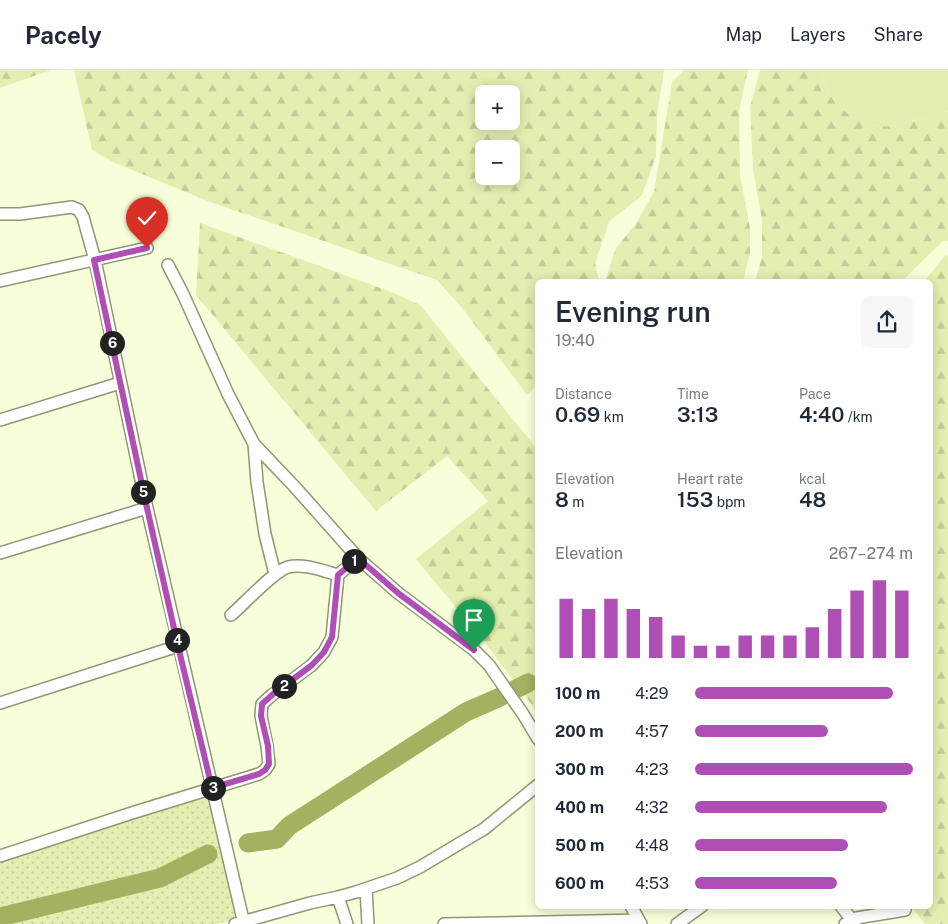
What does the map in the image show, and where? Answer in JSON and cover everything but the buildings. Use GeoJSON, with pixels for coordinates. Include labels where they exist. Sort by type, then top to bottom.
{"type":"FeatureCollection","features":[{"type":"Feature","properties":{"kind":"street"},"geometry":{"type":"LineString","coordinates":[[0,214],[20,214],[72,207],[79,210],[83,217],[178,646],[212,788],[240,923],[366,889],[397,878],[484,830],[535,788]]}},
{"type":"Feature","properties":{"kind":"street"},"geometry":{"type":"LineString","coordinates":[[0,281],[147,248]]}},
{"type":"Feature","properties":{"kind":"street"},"geometry":{"type":"LineString","coordinates":[[168,265],[228,394],[254,444],[358,558],[398,593],[474,650],[489,665],[535,733]]}},
{"type":"Feature","properties":{"kind":"street"},"geometry":{"type":"LineString","coordinates":[[0,420],[120,383]]}},
{"type":"Feature","properties":{"kind":"street"},"geometry":{"type":"LineString","coordinates":[[254,444],[257,482],[265,534],[275,574]]}},
{"type":"Feature","properties":{"kind":"street"},"geometry":{"type":"LineString","coordinates":[[0,553],[147,508]]}},
{"type":"Feature","properties":{"kind":"street"},"geometry":{"type":"LineString","coordinates":[[0,856],[259,774],[265,770],[269,764],[268,746],[261,716],[262,704],[312,665],[324,652],[332,637],[338,575],[358,558]]}},
{"type":"Feature","properties":{"kind":"street"},"geometry":{"type":"LineString","coordinates":[[231,616],[275,574],[288,567],[319,569],[338,575]]}},
{"type":"Feature","properties":{"kind":"street"},"geometry":{"type":"LineString","coordinates":[[0,703],[178,646]]}},
{"type":"Feature","properties":{"kind":"street"},"geometry":{"type":"LineString","coordinates":[[366,889],[368,924]]}},
{"type":"Feature","properties":{"kind":"street"},"geometry":{"type":"LineString","coordinates":[[338,897],[347,924]]}},
{"type":"Feature","properties":{"kind":"street"},"geometry":{"type":"LineString","coordinates":[[444,924],[640,922],[633,909]]}},
{"type":"Feature","properties":{"kind":"street"},"geometry":{"type":"LineString","coordinates":[[677,924],[698,909]]}},
{"type":"Feature","properties":{"kind":"street"},"geometry":{"type":"LineString","coordinates":[[843,909],[850,922],[906,910]]}},
{"type":"Feature","properties":{"kind":"green space"},"geometry":{"type":"Polygon","coordinates":[[[0,70],[51,70],[0,88],[0,70]]]}},
{"type":"Feature","properties":{"kind":"green space"},"geometry":{"type":"Polygon","coordinates":[[[74,70],[664,70],[657,115],[656,156],[642,195],[609,222],[595,263],[599,279],[535,279],[535,387],[527,395],[463,309],[437,280],[210,202],[115,163],[92,150],[74,70]]]}},
{"type":"Feature","properties":{"kind":"green space"},"geometry":{"type":"Polygon","coordinates":[[[684,70],[748,70],[739,111],[740,174],[750,229],[750,253],[744,279],[606,279],[615,250],[636,223],[654,192],[672,82],[684,70]]]}},
{"type":"Feature","properties":{"kind":"green space"},"geometry":{"type":"Polygon","coordinates":[[[760,70],[821,70],[826,88],[837,104],[850,115],[865,123],[892,126],[932,117],[948,111],[948,241],[943,241],[904,279],[756,279],[762,257],[762,220],[753,170],[750,107],[760,70]]]}},
{"type":"Feature","properties":{"kind":"green space"},"geometry":{"type":"Polygon","coordinates":[[[821,70],[948,70],[948,111],[932,117],[889,126],[865,123],[850,115],[837,104],[826,88],[821,70]]]}},
{"type":"Feature","properties":{"kind":"green space"},"geometry":{"type":"Polygon","coordinates":[[[200,223],[389,291],[420,305],[535,447],[535,709],[486,644],[416,559],[488,501],[447,456],[376,511],[196,295],[200,223]]]}},
{"type":"Feature","properties":{"kind":"green space"},"geometry":{"type":"Polygon","coordinates":[[[946,255],[948,256],[948,924],[925,924],[913,909],[933,909],[933,279],[926,279],[946,255]]]}},
{"type":"Feature","properties":{"kind":"green space"},"geometry":{"type":"Polygon","coordinates":[[[209,792],[226,864],[235,919],[217,924],[0,924],[0,860],[209,792]]]}},
{"type":"Feature","properties":{"kind":"waterway"},"geometry":{"type":"LineString","coordinates":[[248,843],[277,839],[289,826],[466,712],[528,683]]}},
{"type":"Feature","properties":{"kind":"waterway"},"geometry":{"type":"LineString","coordinates":[[0,917],[160,878],[208,854]]}},
{"type":"Feature","properties":{"kind":"route"},"geometry":{"type":"LineString","coordinates":[[147,248],[94,260],[147,508],[212,788],[259,774],[269,764],[268,746],[261,716],[262,704],[312,665],[324,652],[332,637],[338,575],[358,558],[398,593],[474,650]]}}]}
